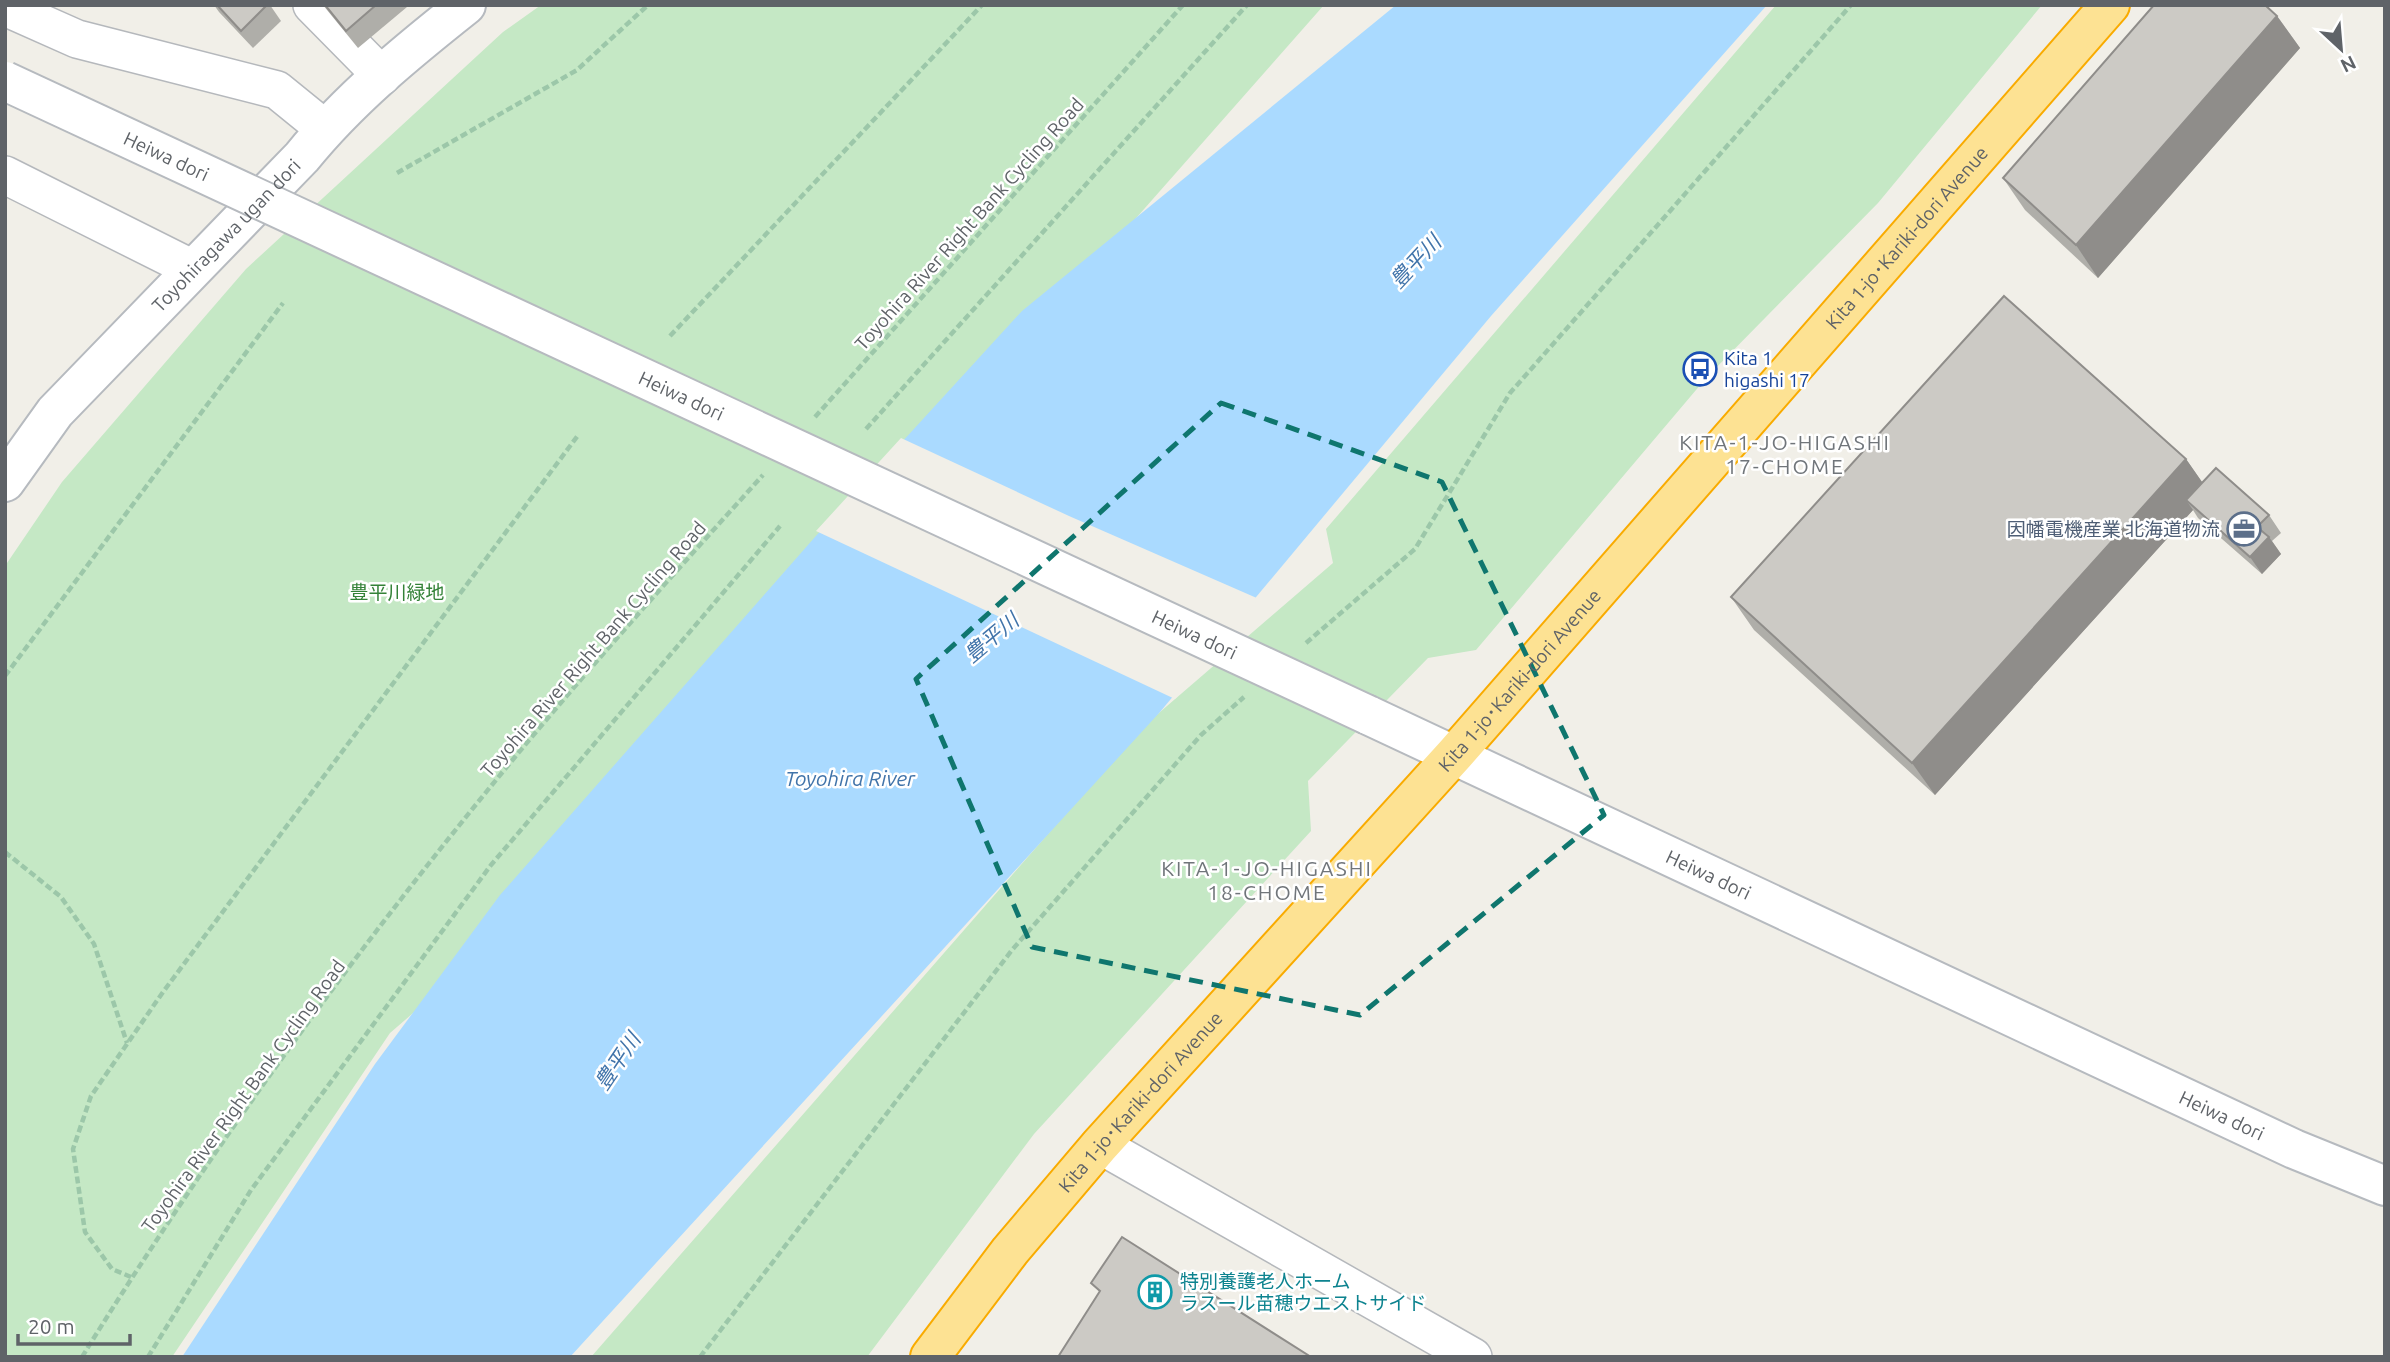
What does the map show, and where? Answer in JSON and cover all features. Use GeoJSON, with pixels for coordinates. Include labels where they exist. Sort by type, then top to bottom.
{"type":"FeatureCollection","features":[{"type":"Feature","properties":{"kind":"highway","name":"Kita 1-jo･Kariki-dori Avenue"},"geometry":{"type":"LineString","coordinates":[[930,1357],[1010,1251],[1100,1145],[1455,754],[2110,5]]}},
{"type":"Feature","properties":{"kind":"street"},"geometry":{"type":"LineString","coordinates":[[312,5],[382,76]]}},
{"type":"Feature","properties":{"kind":"street","name":"Toyohiragawa ugan dori"},"geometry":{"type":"LineString","coordinates":[[5,482],[55,412],[325,129],[382,76],[466,5]]}},
{"type":"Feature","properties":{"kind":"street"},"geometry":{"type":"LineString","coordinates":[[5,7],[77,39],[276,90],[325,129]]}},
{"type":"Feature","properties":{"kind":"street","name":"Heiwa dori"},"geometry":{"type":"LineString","coordinates":[[5,81],[1455,754],[1528,792],[2294,1149],[2385,1186]]}},
{"type":"Feature","properties":{"kind":"street"},"geometry":{"type":"LineString","coordinates":[[5,175],[193,269]]}},
{"type":"Feature","properties":{"kind":"street"},"geometry":{"type":"LineString","coordinates":[[1100,1145],[1473,1357]]}},
{"type":"Feature","properties":{"kind":"path"},"geometry":{"type":"LineString","coordinates":[[397,173],[577,70],[648,5]]}},
{"type":"Feature","properties":{"kind":"path"},"geometry":{"type":"LineString","coordinates":[[670,336],[982,5]]}},
{"type":"Feature","properties":{"kind":"path","name":"Toyohira River Right Bank Cycling Road"},"geometry":{"type":"LineString","coordinates":[[812,420],[1183,5]]}},
{"type":"Feature","properties":{"kind":"path"},"geometry":{"type":"LineString","coordinates":[[866,429],[1247,5]]}},
{"type":"Feature","properties":{"kind":"path"},"geometry":{"type":"LineString","coordinates":[[5,676],[283,303]]}},
{"type":"Feature","properties":{"kind":"path"},"geometry":{"type":"LineString","coordinates":[[131,1277],[112,1269],[85,1232],[73,1149],[90,1096],[579,434]]}},
{"type":"Feature","properties":{"kind":"path","name":"Toyohira River Right Bank Cycling Road"},"geometry":{"type":"LineString","coordinates":[[82,1357],[131,1277],[226,1139],[407,894],[514,758],[765,472]]}},
{"type":"Feature","properties":{"kind":"path"},"geometry":{"type":"LineString","coordinates":[[148,1357],[251,1190],[491,865],[780,526]]}},
{"type":"Feature","properties":{"kind":"path"},"geometry":{"type":"LineString","coordinates":[[5,852],[61,897],[94,944],[128,1044]]}},
{"type":"Feature","properties":{"kind":"highlighted area"},"geometry":{"type":"Polygon","coordinates":[[[1221,403],[1442,482],[1604,815],[1360,1015],[1032,947],[916,679],[1221,403]]]}},
{"type":"Feature","properties":{"kind":"green space","name":"豊平川緑地"},"geometry":{"type":"Polygon","coordinates":[[[541,5],[1324,5],[1100,259],[618,836],[390,1033],[172,1357],[5,1357],[5,566],[62,482],[246,269],[503,32],[541,5]]]}},
{"type":"Feature","properties":{"kind":"green space"},"geometry":{"type":"Polygon","coordinates":[[[1776,5],[2042,5],[1878,203],[1707,377],[1476,650],[1428,658],[1308,781],[1311,831],[1034,1134],[867,1357],[591,1357],[1138,731],[1333,563],[1326,529],[1776,5]]]}},
{"type":"Feature","properties":{"kind":"water"},"geometry":{"type":"Polygon","coordinates":[[[1396,5],[1767,5],[1491,316],[1160,712],[570,1357],[182,1357],[375,1064],[500,895],[815,537],[1022,311],[1396,5]]]}},
{"type":"Feature","properties":{"kind":"pier"},"geometry":{"type":"Polygon","coordinates":[[[901,438],[1069,516],[1259,599],[1175,699],[816,531],[901,438]]]}},
{"type":"Feature","properties":{"kind":"building"},"geometry":{"type":"Polygon","coordinates":[[[217,5],[267,5],[241,31],[217,5]]]}},
{"type":"Feature","properties":{"kind":"building"},"geometry":{"type":"Polygon","coordinates":[[[325,5],[376,5],[346,31],[325,5]]]}},
{"type":"Feature","properties":{"kind":"building"},"geometry":{"type":"Polygon","coordinates":[[[2154,5],[2265,5],[2277,16],[2076,245],[2003,178],[2154,5]]]}},
{"type":"Feature","properties":{"kind":"building"},"geometry":{"type":"Polygon","coordinates":[[[2004,296],[2186,459],[1912,763],[1731,597],[2004,296]]]}},
{"type":"Feature","properties":{"kind":"building"},"geometry":{"type":"Polygon","coordinates":[[[2216,468],[2269,515],[2257,527],[2269,537],[2250,557],[2186,500],[2216,468]]]}},
{"type":"Feature","properties":{"kind":"building"},"geometry":{"type":"Polygon","coordinates":[[[1122,1237],[1311,1357],[1058,1357],[1100,1291],[1091,1283],[1122,1237]]]}},
{"type":"Feature","properties":{"kind":"place","name":"Kita 1 higashi 17"},"geometry":{"type":"Point","coordinates":[1700,369]}},
{"type":"Feature","properties":{"kind":"place","name":"因幡電機産業 北海道物流"},"geometry":{"type":"Point","coordinates":[2244,529]}},
{"type":"Feature","properties":{"kind":"place","name":"特別養護老人ホーム ラスール苗穂ウエストサイド"},"geometry":{"type":"Point","coordinates":[1155,1292]}},
{"type":"Feature","properties":{"kind":"district","name":"KITA-1-JO-HIGASHI 17-CHOME"},"geometry":{"type":"Point","coordinates":[1785,454]}},
{"type":"Feature","properties":{"kind":"district","name":"KITA-1-JO-HIGASHI 18-CHOME"},"geometry":{"type":"Point","coordinates":[1267,880]}},
{"type":"Feature","properties":{"kind":"water label","name":"豊平川"},"geometry":{"type":"Point","coordinates":[1415,261]}},
{"type":"Feature","properties":{"kind":"water label","name":"豊平川"},"geometry":{"type":"Point","coordinates":[991,637]}},
{"type":"Feature","properties":{"kind":"water label","name":"Toyohira River"},"geometry":{"type":"Point","coordinates":[850,778]}},
{"type":"Feature","properties":{"kind":"water label","name":"豊平川"},"geometry":{"type":"Point","coordinates":[617,1061]}}]}
